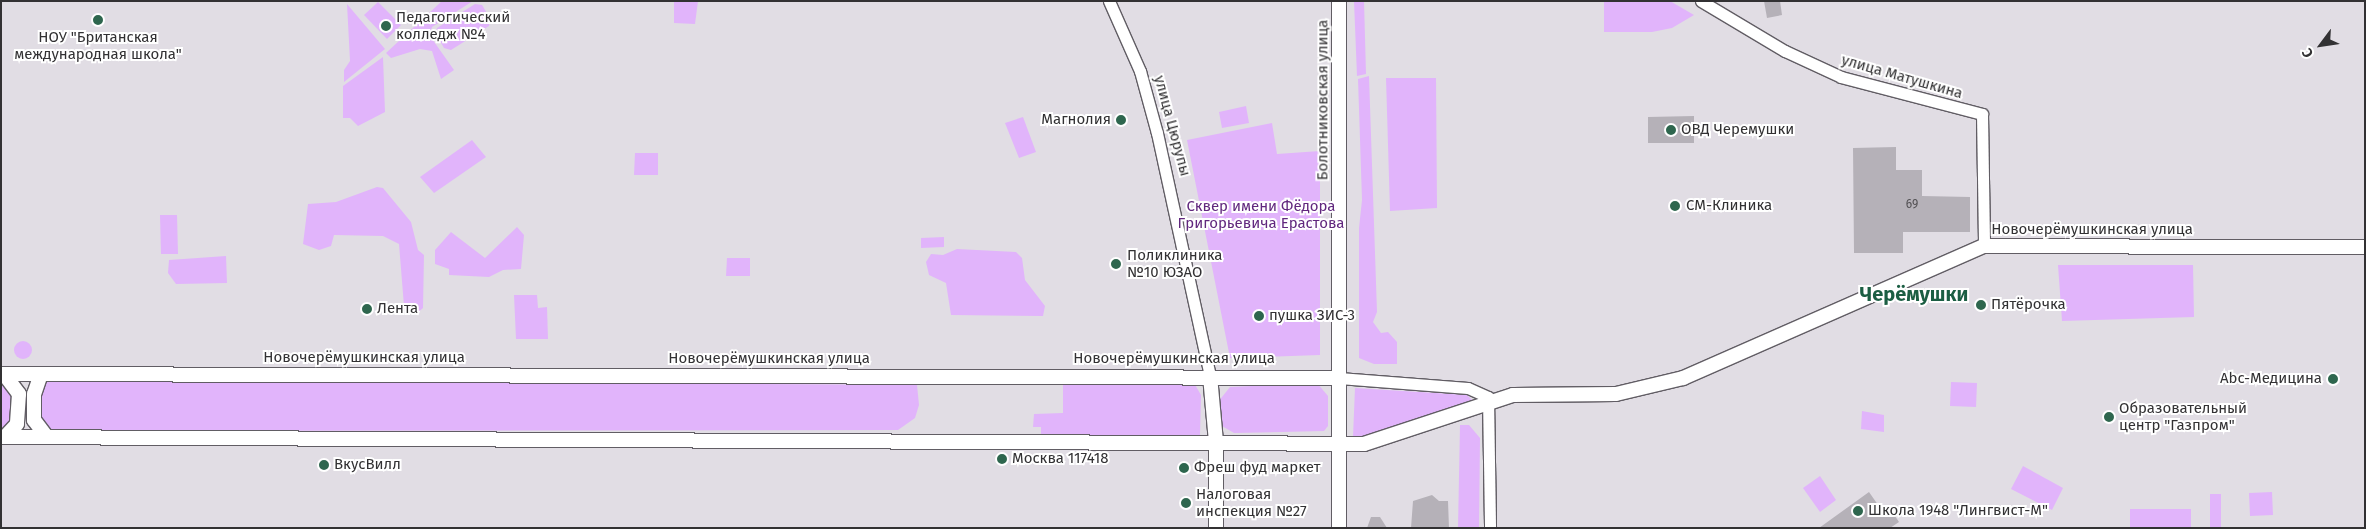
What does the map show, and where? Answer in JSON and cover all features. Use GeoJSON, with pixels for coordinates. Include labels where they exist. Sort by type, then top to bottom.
{"type":"FeatureCollection","features":[{"type":"Feature","properties":{"kind":"street","name":"улица Цюрупы"},"geometry":{"type":"LineString","coordinates":[[1109,1],[1140,71],[1158,133],[1210,376],[1216,442],[1216,528]]}},
{"type":"Feature","properties":{"kind":"street","name":"Болотниковская улица"},"geometry":{"type":"LineString","coordinates":[[1339,1],[1339,528]]}},
{"type":"Feature","properties":{"kind":"street","name":"улица Матушкина"},"geometry":{"type":"LineString","coordinates":[[1701,1],[1785,51],[1832,73],[1867,86],[1982,114],[1984,246]]}},
{"type":"Feature","properties":{"kind":"street","name":"Новочерёмушкинская улица"},"geometry":{"type":"LineString","coordinates":[[4,437],[1340,444],[1371,442],[1513,395],[1629,393],[1683,378],[1984,246],[2365,247]]}},
{"type":"Feature","properties":{"kind":"street","name":"Новочерёмушкинская улица"},"geometry":{"type":"LineString","coordinates":[[3,374],[1210,376],[1340,378],[1474,388],[1490,403]]}},
{"type":"Feature","properties":{"kind":"street","name":"Новочерёмушкинская улица"},"geometry":{"type":"LineString","coordinates":[[3,374],[19,394],[17,424],[4,437]]}},
{"type":"Feature","properties":{"kind":"street"},"geometry":{"type":"LineString","coordinates":[[41,374],[34,394],[34,420],[47,437]]}},
{"type":"Feature","properties":{"kind":"street"},"geometry":{"type":"LineString","coordinates":[[1490,403],[1490,528]]}},
{"type":"Feature","properties":{"kind":"green space"},"geometry":{"type":"Polygon","coordinates":[[[442,1],[473,1],[432,27],[430,36],[454,70],[441,79],[432,51],[420,49],[391,58],[386,53],[442,1]]]}},
{"type":"Feature","properties":{"kind":"green space"},"geometry":{"type":"Polygon","coordinates":[[[674,1],[698,1],[695,24],[674,23],[674,1]]]}},
{"type":"Feature","properties":{"kind":"green space"},"geometry":{"type":"Polygon","coordinates":[[[1354,1],[1364,1],[1366,74],[1357,76],[1354,1]]]}},
{"type":"Feature","properties":{"kind":"green space"},"geometry":{"type":"Polygon","coordinates":[[[1604,1],[1670,1],[1694,15],[1672,28],[1652,32],[1604,32],[1604,1]]]}},
{"type":"Feature","properties":{"kind":"green space"},"geometry":{"type":"Polygon","coordinates":[[[378,2],[401,25],[387,39],[364,15],[378,2]]]}},
{"type":"Feature","properties":{"kind":"green space"},"geometry":{"type":"Polygon","coordinates":[[[347,4],[385,49],[344,82],[344,70],[350,61],[347,4]]]}},
{"type":"Feature","properties":{"kind":"green space"},"geometry":{"type":"Polygon","coordinates":[[[475,4],[482,5],[490,18],[489,26],[451,50],[444,48],[436,34],[437,28],[475,4]]]}},
{"type":"Feature","properties":{"kind":"green space"},"geometry":{"type":"Polygon","coordinates":[[[383,57],[385,112],[358,126],[350,118],[343,118],[343,86],[383,57]]]}},
{"type":"Feature","properties":{"kind":"green space"},"geometry":{"type":"Polygon","coordinates":[[[1369,76],[1377,312],[1373,322],[1381,333],[1388,332],[1397,342],[1397,364],[1374,364],[1359,358],[1359,228],[1362,200],[1358,79],[1369,76]]]}},
{"type":"Feature","properties":{"kind":"green space"},"geometry":{"type":"Polygon","coordinates":[[[1386,78],[1436,78],[1437,208],[1390,211],[1386,78]]]}},
{"type":"Feature","properties":{"kind":"green space"},"geometry":{"type":"Polygon","coordinates":[[[1246,106],[1249,123],[1222,128],[1219,112],[1246,106]]]}},
{"type":"Feature","properties":{"kind":"green space"},"geometry":{"type":"Polygon","coordinates":[[[1023,117],[1036,152],[1019,158],[1005,123],[1023,117]]]}},
{"type":"Feature","properties":{"kind":"green space","name":"Сквер имени Фёдора Григорьевича Ерастова"},"geometry":{"type":"Polygon","coordinates":[[[1272,123],[1277,154],[1320,151],[1320,355],[1230,358],[1187,140],[1272,123]]]}},
{"type":"Feature","properties":{"kind":"green space"},"geometry":{"type":"Polygon","coordinates":[[[472,140],[486,157],[434,193],[420,177],[472,140]]]}},
{"type":"Feature","properties":{"kind":"green space"},"geometry":{"type":"Polygon","coordinates":[[[635,153],[658,153],[658,175],[634,175],[635,153]]]}},
{"type":"Feature","properties":{"kind":"green space"},"geometry":{"type":"Polygon","coordinates":[[[377,187],[383,188],[411,222],[418,250],[424,255],[423,308],[416,314],[407,312],[404,306],[399,244],[383,236],[334,235],[331,246],[319,250],[303,244],[308,204],[336,202],[377,187]]]}},
{"type":"Feature","properties":{"kind":"green space"},"geometry":{"type":"Polygon","coordinates":[[[160,215],[177,215],[178,254],[161,254],[160,215]]]}},
{"type":"Feature","properties":{"kind":"green space"},"geometry":{"type":"Polygon","coordinates":[[[517,227],[524,235],[521,269],[503,270],[489,277],[449,275],[449,269],[435,264],[435,250],[451,232],[485,258],[517,227]]]}},
{"type":"Feature","properties":{"kind":"green space"},"geometry":{"type":"Polygon","coordinates":[[[944,237],[944,247],[921,248],[921,238],[944,237]]]}},
{"type":"Feature","properties":{"kind":"green space"},"geometry":{"type":"Polygon","coordinates":[[[957,249],[1016,252],[1022,258],[1025,280],[1045,306],[1043,316],[951,315],[946,283],[929,275],[926,262],[931,254],[943,255],[957,249]]]}},
{"type":"Feature","properties":{"kind":"green space"},"geometry":{"type":"Polygon","coordinates":[[[226,256],[227,283],[176,284],[168,273],[169,260],[226,256]]]}},
{"type":"Feature","properties":{"kind":"green space"},"geometry":{"type":"Polygon","coordinates":[[[727,258],[750,258],[750,276],[726,276],[727,258]]]}},
{"type":"Feature","properties":{"kind":"green space"},"geometry":{"type":"Polygon","coordinates":[[[2058,265],[2193,265],[2194,317],[2062,321],[2058,265]]]}},
{"type":"Feature","properties":{"kind":"green space"},"geometry":{"type":"Polygon","coordinates":[[[514,295],[537,295],[538,308],[547,307],[548,339],[516,339],[514,295]]]}},
{"type":"Feature","properties":{"kind":"green space"},"geometry":{"type":"Polygon","coordinates":[[[23,341],[29,344],[32,350],[29,356],[23,359],[17,356],[14,350],[17,344],[23,341]]]}},
{"type":"Feature","properties":{"kind":"green space"},"geometry":{"type":"Polygon","coordinates":[[[1,380],[12,391],[14,420],[1,432],[1,380]]]}},
{"type":"Feature","properties":{"kind":"green space"},"geometry":{"type":"Polygon","coordinates":[[[50,380],[917,385],[919,405],[915,418],[898,430],[50,431],[39,420],[40,388],[50,380]]]}},
{"type":"Feature","properties":{"kind":"green space"},"geometry":{"type":"Polygon","coordinates":[[[1951,382],[1977,383],[1976,407],[1950,406],[1951,382]]]}},
{"type":"Feature","properties":{"kind":"green space"},"geometry":{"type":"Polygon","coordinates":[[[1194,383],[1201,395],[1200,435],[1041,437],[1041,427],[1033,427],[1034,414],[1063,413],[1063,384],[1194,383]]]}},
{"type":"Feature","properties":{"kind":"green space"},"geometry":{"type":"Polygon","coordinates":[[[1317,383],[1328,396],[1328,426],[1324,431],[1234,433],[1222,426],[1218,402],[1230,387],[1317,383]]]}},
{"type":"Feature","properties":{"kind":"green space"},"geometry":{"type":"Polygon","coordinates":[[[1355,388],[1467,395],[1473,401],[1369,436],[1353,437],[1355,388]]]}},
{"type":"Feature","properties":{"kind":"green space"},"geometry":{"type":"Polygon","coordinates":[[[1862,411],[1884,415],[1884,432],[1861,429],[1862,411]]]}},
{"type":"Feature","properties":{"kind":"green space"},"geometry":{"type":"Polygon","coordinates":[[[1460,425],[1469,425],[1480,438],[1479,528],[1458,528],[1460,425]]]}},
{"type":"Feature","properties":{"kind":"green space"},"geometry":{"type":"Polygon","coordinates":[[[2023,466],[2063,488],[2052,510],[2011,489],[2023,466]]]}},
{"type":"Feature","properties":{"kind":"green space"},"geometry":{"type":"Polygon","coordinates":[[[1820,476],[1836,500],[1820,512],[1803,488],[1820,476]]]}},
{"type":"Feature","properties":{"kind":"green space"},"geometry":{"type":"Polygon","coordinates":[[[2272,492],[2273,515],[2250,516],[2249,493],[2272,492]]]}},
{"type":"Feature","properties":{"kind":"green space"},"geometry":{"type":"Polygon","coordinates":[[[2210,494],[2221,494],[2221,528],[2210,528],[2210,494]]]}},
{"type":"Feature","properties":{"kind":"green space"},"geometry":{"type":"Polygon","coordinates":[[[2130,509],[2191,509],[2191,528],[2130,528],[2130,509]]]}},
{"type":"Feature","properties":{"kind":"building"},"geometry":{"type":"Polygon","coordinates":[[[1764,1],[1780,1],[1782,15],[1767,18],[1764,1]]]}},
{"type":"Feature","properties":{"kind":"building","name":"ОВД Черемушки"},"geometry":{"type":"Polygon","coordinates":[[[1694,116],[1694,143],[1648,143],[1648,117],[1694,116]]]}},
{"type":"Feature","properties":{"kind":"building"},"geometry":{"type":"Polygon","coordinates":[[[1896,147],[1896,170],[1922,170],[1922,196],[1970,197],[1970,232],[1903,232],[1903,253],[1854,253],[1853,148],[1896,147]]]}},
{"type":"Feature","properties":{"kind":"building","name":"Школа 1948 \"Лингвист-М\""},"geometry":{"type":"Polygon","coordinates":[[[1869,492],[1883,512],[1889,507],[1899,522],[1890,528],[1819,528],[1869,492]]]}},
{"type":"Feature","properties":{"kind":"building"},"geometry":{"type":"Polygon","coordinates":[[[1432,495],[1439,501],[1448,501],[1449,528],[1411,528],[1413,501],[1432,495]]]}},
{"type":"Feature","properties":{"kind":"building"},"geometry":{"type":"Polygon","coordinates":[[[1371,517],[1380,517],[1387,528],[1367,528],[1371,517]]]}},
{"type":"Feature","properties":{"kind":"place","name":"НОУ \"Британская международная школа\""},"geometry":{"type":"Point","coordinates":[98,20]}},
{"type":"Feature","properties":{"kind":"place","name":"Педагогический колледж №4"},"geometry":{"type":"Point","coordinates":[386,26]}},
{"type":"Feature","properties":{"kind":"place","name":"Магнолия"},"geometry":{"type":"Point","coordinates":[1121,120]}},
{"type":"Feature","properties":{"kind":"place","name":"ОВД Черемушки"},"geometry":{"type":"Point","coordinates":[1671,130]}},
{"type":"Feature","properties":{"kind":"place","name":"СМ-Клиника"},"geometry":{"type":"Point","coordinates":[1675,206]}},
{"type":"Feature","properties":{"kind":"place","name":"Поликлиника №10 ЮЗАО"},"geometry":{"type":"Point","coordinates":[1116,264]}},
{"type":"Feature","properties":{"kind":"place","name":"Пятёрочка"},"geometry":{"type":"Point","coordinates":[1981,305]}},
{"type":"Feature","properties":{"kind":"place","name":"Лента"},"geometry":{"type":"Point","coordinates":[367,309]}},
{"type":"Feature","properties":{"kind":"place","name":"пушка ЗИС-3"},"geometry":{"type":"Point","coordinates":[1259,316]}},
{"type":"Feature","properties":{"kind":"place","name":"Abc-Медицина"},"geometry":{"type":"Point","coordinates":[2333,379]}},
{"type":"Feature","properties":{"kind":"place","name":"Образовательный центр \"Газпром\""},"geometry":{"type":"Point","coordinates":[2109,417]}},
{"type":"Feature","properties":{"kind":"place","name":"Москва 117418"},"geometry":{"type":"Point","coordinates":[1002,459]}},
{"type":"Feature","properties":{"kind":"place","name":"ВкусВилл"},"geometry":{"type":"Point","coordinates":[324,465]}},
{"type":"Feature","properties":{"kind":"place","name":"Фреш фуд маркет"},"geometry":{"type":"Point","coordinates":[1184,468]}},
{"type":"Feature","properties":{"kind":"place","name":"Налоговая инспекция №27"},"geometry":{"type":"Point","coordinates":[1186,503]}},
{"type":"Feature","properties":{"kind":"place","name":"Школа 1948 \"Лингвист-М\""},"geometry":{"type":"Point","coordinates":[1858,511]}},
{"type":"Feature","properties":{"kind":"district","name":"Черёмушки"},"geometry":{"type":"Point","coordinates":[1914,294]}}]}
